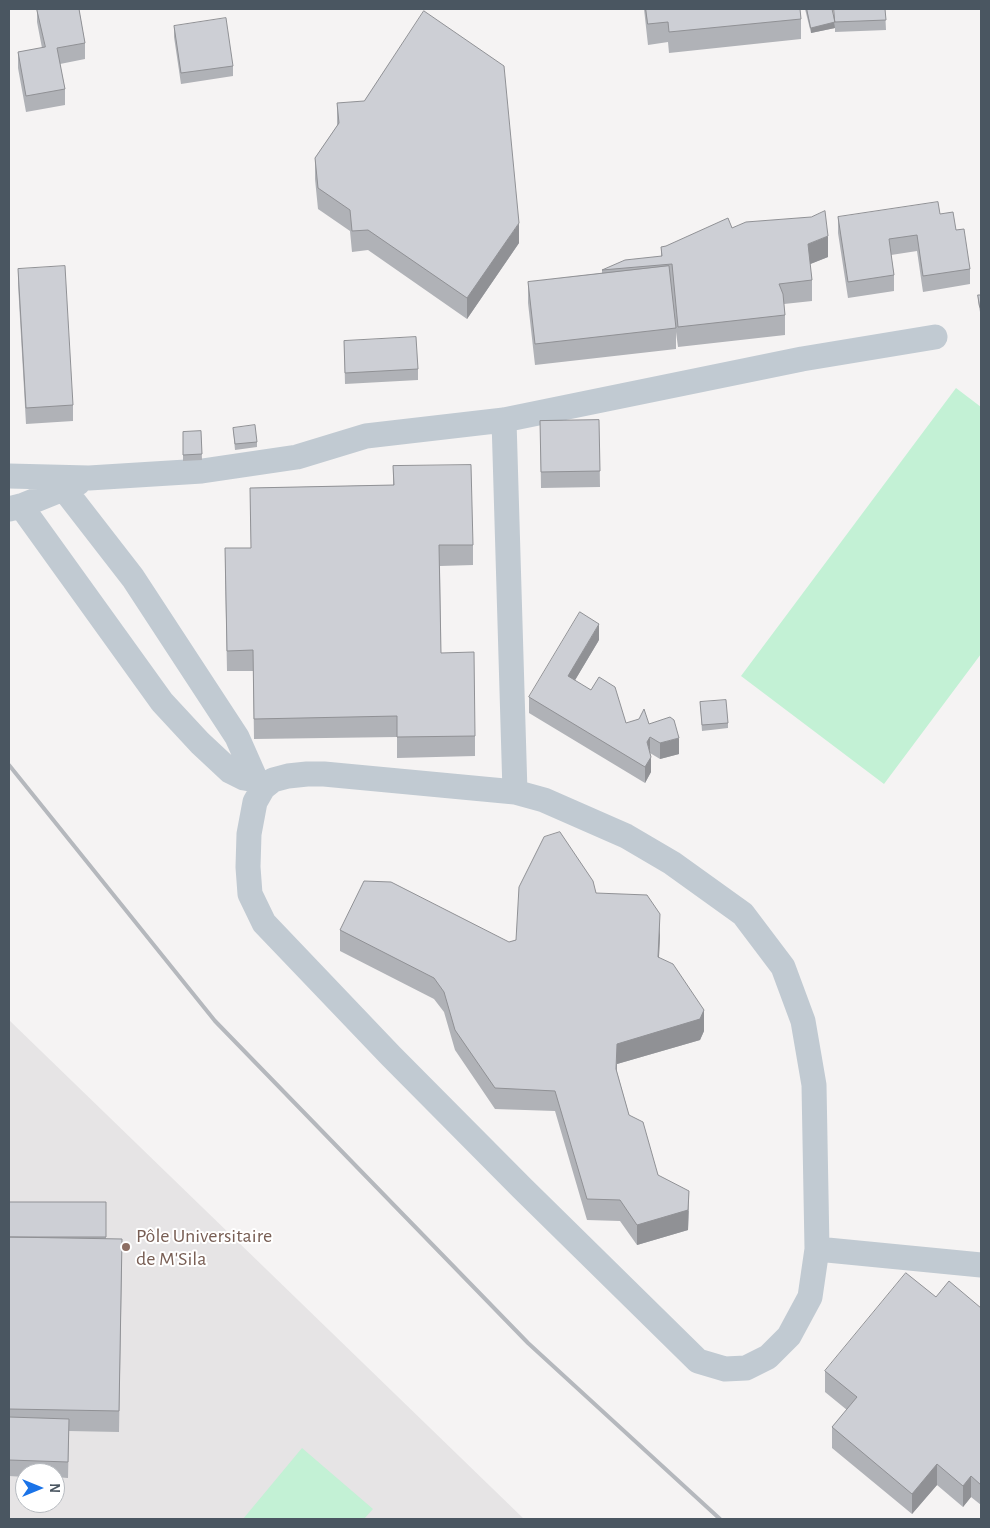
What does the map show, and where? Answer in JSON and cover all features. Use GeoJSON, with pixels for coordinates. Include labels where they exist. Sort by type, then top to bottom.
{"type":"FeatureCollection","features":[{"type":"Feature","properties":{"kind":"lane"},"geometry":{"type":"LineString","coordinates":[[9,476],[89,478],[202,471],[297,456],[366,436],[504,420],[802,359],[935,337]]}},
{"type":"Feature","properties":{"kind":"lane"},"geometry":{"type":"LineString","coordinates":[[504,420],[515,792]]}},
{"type":"Feature","properties":{"kind":"lane"},"geometry":{"type":"LineString","coordinates":[[64,489],[134,578],[237,737],[260,784],[249,834],[248,867],[250,894],[264,923],[391,1056],[698,1361],[725,1369],[732,1369],[746,1368],[768,1357],[789,1336],[810,1297],[817,1249],[814,1085],[803,1020],[783,968],[743,914],[672,863],[626,836],[544,800],[515,792],[324,774],[288,776],[260,784],[230,771],[200,743],[162,702],[15,508],[89,478]]}},
{"type":"Feature","properties":{"kind":"lane"},"geometry":{"type":"LineString","coordinates":[[817,1249],[981,1266]]}},
{"type":"Feature","properties":{"kind":"shaded area","name":"Pôle Universitaire de M'Sila"},"geometry":{"type":"Polygon","coordinates":[[[9,1020],[524,1519],[9,1519],[9,1020]]]}},
{"type":"Feature","properties":{"kind":"green space"},"geometry":{"type":"Polygon","coordinates":[[[956,388],[981,407],[981,654],[884,784],[741,676],[956,388]]]}},
{"type":"Feature","properties":{"kind":"green space"},"geometry":{"type":"Polygon","coordinates":[[[302,1448],[373,1509],[364,1519],[243,1519],[302,1448]]]}},
{"type":"Feature","properties":{"kind":"building"},"geometry":{"type":"Polygon","coordinates":[[[37,9],[79,9],[85,43],[57,48],[65,89],[26,96],[18,52],[45,47],[37,9]]]}},
{"type":"Feature","properties":{"kind":"building"},"geometry":{"type":"Polygon","coordinates":[[[646,9],[800,9],[801,19],[669,32],[668,22],[648,24],[646,9]]]}},
{"type":"Feature","properties":{"kind":"building"},"geometry":{"type":"Polygon","coordinates":[[[807,9],[832,9],[835,22],[811,28],[807,9]]]}},
{"type":"Feature","properties":{"kind":"building"},"geometry":{"type":"Polygon","coordinates":[[[834,9],[885,9],[886,20],[835,22],[834,9]]]}},
{"type":"Feature","properties":{"kind":"building"},"geometry":{"type":"Polygon","coordinates":[[[424,11],[504,66],[519,223],[467,298],[368,230],[352,231],[350,210],[318,188],[315,158],[339,123],[337,103],[364,101],[424,11]]]}},
{"type":"Feature","properties":{"kind":"building"},"geometry":{"type":"Polygon","coordinates":[[[226,18],[233,66],[181,73],[174,26],[226,18]]]}},
{"type":"Feature","properties":{"kind":"building"},"geometry":{"type":"Polygon","coordinates":[[[938,202],[940,214],[953,212],[956,230],[964,229],[970,269],[923,276],[917,235],[889,239],[894,275],[848,282],[838,217],[938,202]]]}},
{"type":"Feature","properties":{"kind":"building"},"geometry":{"type":"Polygon","coordinates":[[[825,211],[828,236],[808,244],[812,280],[779,284],[783,294],[785,315],[678,327],[672,264],[602,270],[625,260],[662,256],[661,247],[728,218],[732,228],[746,222],[811,217],[825,211]]]}},
{"type":"Feature","properties":{"kind":"building"},"geometry":{"type":"Polygon","coordinates":[[[65,266],[73,405],[26,408],[18,269],[65,266]]]}},
{"type":"Feature","properties":{"kind":"building"},"geometry":{"type":"Polygon","coordinates":[[[669,266],[676,328],[535,344],[528,282],[669,266]]]}},
{"type":"Feature","properties":{"kind":"building"},"geometry":{"type":"Polygon","coordinates":[[[978,295],[981,295],[980,307],[978,295]]]}},
{"type":"Feature","properties":{"kind":"building"},"geometry":{"type":"Polygon","coordinates":[[[416,337],[418,369],[345,373],[344,341],[416,337]]]}},
{"type":"Feature","properties":{"kind":"building"},"geometry":{"type":"Polygon","coordinates":[[[599,420],[600,471],[541,472],[540,421],[599,420]]]}},
{"type":"Feature","properties":{"kind":"building"},"geometry":{"type":"Polygon","coordinates":[[[255,425],[257,442],[235,444],[233,428],[255,425]]]}},
{"type":"Feature","properties":{"kind":"building"},"geometry":{"type":"Polygon","coordinates":[[[201,431],[202,454],[183,455],[183,432],[201,431]]]}},
{"type":"Feature","properties":{"kind":"building"},"geometry":{"type":"Polygon","coordinates":[[[471,465],[473,545],[439,545],[441,653],[474,652],[475,736],[397,737],[397,716],[254,719],[253,650],[227,651],[225,548],[251,548],[250,488],[394,485],[393,466],[471,465]]]}},
{"type":"Feature","properties":{"kind":"building"},"geometry":{"type":"Polygon","coordinates":[[[580,612],[599,624],[568,676],[591,690],[599,677],[615,687],[626,723],[639,719],[644,709],[649,724],[670,717],[674,720],[679,738],[660,743],[650,737],[647,742],[651,757],[645,767],[529,697],[580,612]]]}},
{"type":"Feature","properties":{"kind":"building"},"geometry":{"type":"Polygon","coordinates":[[[726,700],[728,723],[702,725],[700,702],[726,700]]]}},
{"type":"Feature","properties":{"kind":"building"},"geometry":{"type":"Polygon","coordinates":[[[560,832],[593,881],[596,893],[647,895],[660,914],[658,957],[673,964],[704,1010],[700,1019],[617,1044],[616,1069],[629,1115],[643,1122],[658,1175],[689,1191],[688,1210],[637,1225],[620,1200],[587,1199],[555,1091],[495,1088],[455,1030],[444,992],[434,978],[340,930],[364,881],[391,882],[509,942],[516,940],[519,887],[544,837],[560,832]]]}},
{"type":"Feature","properties":{"kind":"building"},"geometry":{"type":"Polygon","coordinates":[[[9,1202],[106,1202],[106,1237],[9,1237],[9,1202]]]}},
{"type":"Feature","properties":{"kind":"building"},"geometry":{"type":"Polygon","coordinates":[[[9,1237],[122,1239],[119,1411],[9,1409],[9,1237]]]}},
{"type":"Feature","properties":{"kind":"building"},"geometry":{"type":"Polygon","coordinates":[[[906,1273],[936,1297],[949,1281],[981,1308],[981,1485],[971,1476],[963,1486],[937,1464],[912,1494],[832,1427],[857,1397],[825,1371],[906,1273]]]}},
{"type":"Feature","properties":{"kind":"building"},"geometry":{"type":"Polygon","coordinates":[[[9,1417],[69,1419],[68,1462],[9,1460],[9,1417]]]}},
{"type":"Feature","properties":{"kind":"railway"},"geometry":{"type":"LineString","coordinates":[[9,765],[215,1021],[528,1343],[720,1519]]}},
{"type":"Feature","properties":{"kind":"place","name":"Pôle Universitaire de M'Sila"},"geometry":{"type":"Point","coordinates":[126,1247]}}]}
